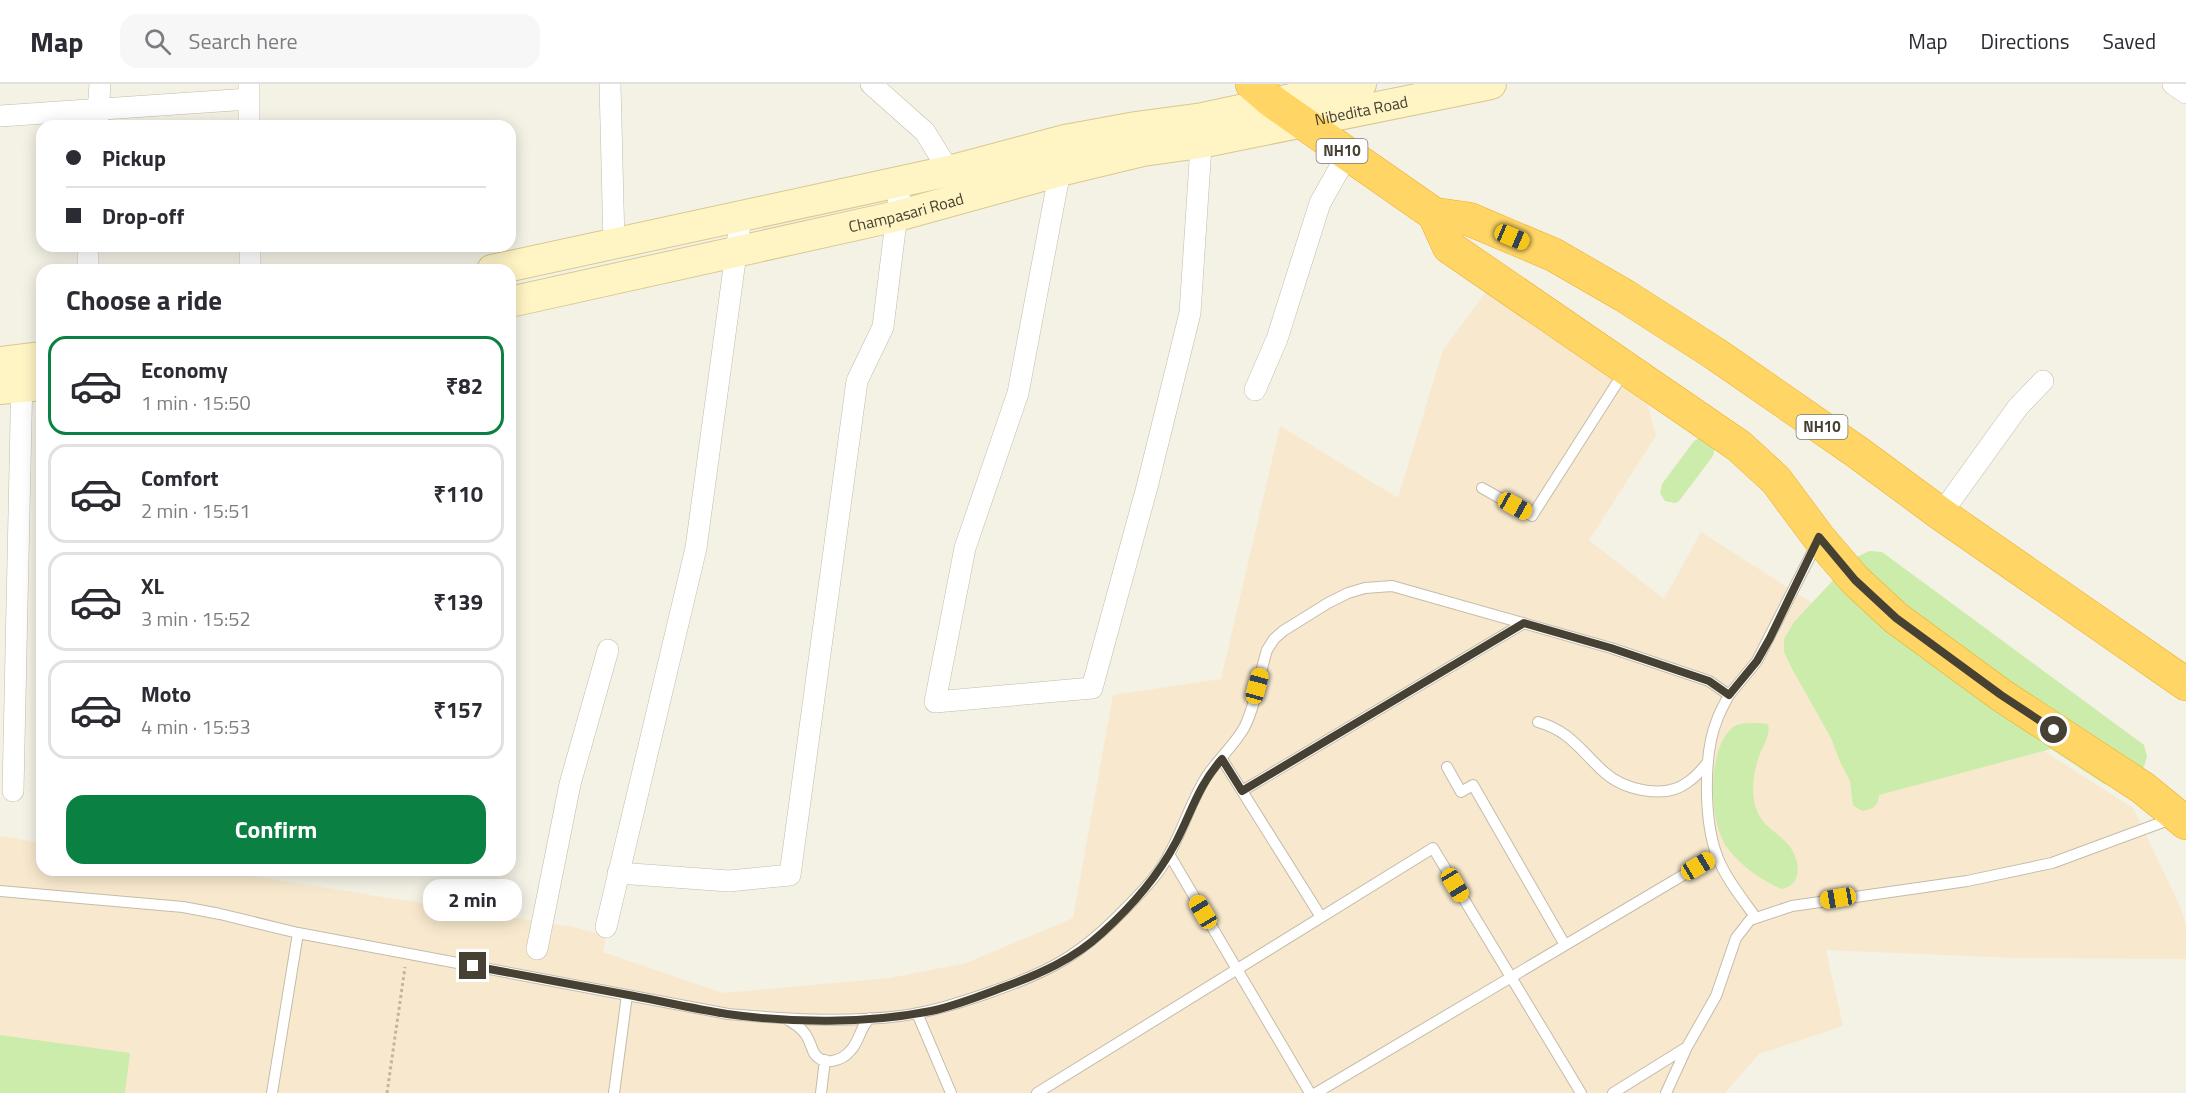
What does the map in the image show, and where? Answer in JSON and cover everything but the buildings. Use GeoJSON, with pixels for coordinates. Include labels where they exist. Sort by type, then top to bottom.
{"type":"FeatureCollection","features":[{"type":"Feature","properties":{"kind":"highway","name":"NH10"},"geometry":{"type":"LineString","coordinates":[[1262,93],[1347,155],[1434,214],[1469,219],[1554,255],[1625,296],[1753,380],[2186,684]]}},
{"type":"Feature","properties":{"kind":"highway"},"geometry":{"type":"LineString","coordinates":[[1434,214],[1449,247],[1739,446],[1776,480],[1855,580],[1896,618],[2001,695],[2143,788],[2182,820]]}},
{"type":"Feature","properties":{"kind":"main road","name":"Nibedita Road"},"geometry":{"type":"LineString","coordinates":[[1303,123],[1491,84]]}},
{"type":"Feature","properties":{"kind":"main road","name":"Nibedita Road"},"geometry":{"type":"LineString","coordinates":[[1262,93],[1352,85]]}},
{"type":"Feature","properties":{"kind":"main road","name":"Champasari Road"},"geometry":{"type":"LineString","coordinates":[[516,301],[897,216],[1060,171],[1143,151],[1202,131],[1262,93]]}},
{"type":"Feature","properties":{"kind":"main road","name":"Champasari Road"},"geometry":{"type":"LineString","coordinates":[[516,265],[949,171],[1065,140],[1136,127],[1202,131],[1303,123]]}},
{"type":"Feature","properties":{"kind":"street"},"geometry":{"type":"LineString","coordinates":[[98,118],[100,84]]}},
{"type":"Feature","properties":{"kind":"street"},"geometry":{"type":"LineString","coordinates":[[610,84],[614,243]]}},
{"type":"Feature","properties":{"kind":"street"},"geometry":{"type":"LineString","coordinates":[[871,84],[925,132],[949,171]]}},
{"type":"Feature","properties":{"kind":"street"},"geometry":{"type":"LineString","coordinates":[[0,116],[98,118],[249,91],[249,120]]}},
{"type":"Feature","properties":{"kind":"street"},"geometry":{"type":"LineString","coordinates":[[1065,140],[1018,393],[964,548],[935,702],[1092,688],[1147,487],[1190,313],[1202,131]]}},
{"type":"Feature","properties":{"kind":"street"},"geometry":{"type":"LineString","coordinates":[[1255,390],[1277,339],[1320,203],[1347,155]]}},
{"type":"Feature","properties":{"kind":"street"},"geometry":{"type":"LineString","coordinates":[[618,873],[729,880],[790,875],[857,381],[883,327],[901,181]]}},
{"type":"Feature","properties":{"kind":"street"},"geometry":{"type":"LineString","coordinates":[[606,927],[696,548],[741,216]]}},
{"type":"Feature","properties":{"kind":"street"},"geometry":{"type":"LineString","coordinates":[[12,791],[21,374]]}},
{"type":"Feature","properties":{"kind":"street"},"geometry":{"type":"LineString","coordinates":[[1941,514],[2018,406],[2043,381]]}},
{"type":"Feature","properties":{"kind":"street"},"geometry":{"type":"LineString","coordinates":[[537,949],[570,784],[608,650]]}},
{"type":"Feature","properties":{"kind":"lane"},"geometry":{"type":"LineString","coordinates":[[1482,488],[1532,516],[1627,368]]}},
{"type":"Feature","properties":{"kind":"lane"},"geometry":{"type":"LineString","coordinates":[[1756,918],[1726,875],[1717,855],[1710,820],[1707,788],[1708,762],[1716,720],[1729,695],[1757,661],[1770,638],[1819,537]]}},
{"type":"Feature","properties":{"kind":"lane"},"geometry":{"type":"LineString","coordinates":[[0,891],[183,907],[298,933],[728,1014],[788,1019],[870,1018],[917,1013],[958,1004],[1037,975],[1061,963],[1103,933],[1161,869],[1206,778],[1245,725],[1267,650],[1274,639],[1328,603],[1348,593],[1380,586],[1392,586],[1611,648],[1709,681],[1729,695]]}},
{"type":"Feature","properties":{"kind":"lane"},"geometry":{"type":"LineString","coordinates":[[1242,791],[1524,623]]}},
{"type":"Feature","properties":{"kind":"lane"},"geometry":{"type":"LineString","coordinates":[[1538,722],[1555,727],[1566,734],[1605,773],[1625,785],[1649,791],[1678,788],[1689,782],[1708,762]]}},
{"type":"Feature","properties":{"kind":"lane"},"geometry":{"type":"LineString","coordinates":[[1222,759],[1321,917]]}},
{"type":"Feature","properties":{"kind":"lane"},"geometry":{"type":"LineString","coordinates":[[1447,767],[1461,792],[1473,785],[1565,945]]}},
{"type":"Feature","properties":{"kind":"lane"},"geometry":{"type":"LineString","coordinates":[[1666,1093],[1687,1047],[1716,996],[1736,938],[1750,920],[1792,906],[1967,881],[2022,870],[2052,863],[2132,832],[2182,820]]}},
{"type":"Feature","properties":{"kind":"lane"},"geometry":{"type":"LineString","coordinates":[[1037,1093],[1433,848],[1581,1093]]}},
{"type":"Feature","properties":{"kind":"lane"},"geometry":{"type":"LineString","coordinates":[[1169,854],[1310,1093]]}},
{"type":"Feature","properties":{"kind":"lane"},"geometry":{"type":"LineString","coordinates":[[1316,1093],[1717,855]]}},
{"type":"Feature","properties":{"kind":"lane"},"geometry":{"type":"LineString","coordinates":[[272,1093],[298,933]]}},
{"type":"Feature","properties":{"kind":"lane"},"geometry":{"type":"LineString","coordinates":[[614,1093],[627,995]]}},
{"type":"Feature","properties":{"kind":"lane"},"geometry":{"type":"LineString","coordinates":[[917,1013],[951,1093]]}},
{"type":"Feature","properties":{"kind":"lane"},"geometry":{"type":"LineString","coordinates":[[788,1019],[805,1034],[815,1054],[825,1060],[839,1060],[853,1049],[864,1024],[870,1018]]}},
{"type":"Feature","properties":{"kind":"lane"},"geometry":{"type":"LineString","coordinates":[[1613,1093],[1687,1047]]}},
{"type":"Feature","properties":{"kind":"lane"},"geometry":{"type":"LineString","coordinates":[[820,1093],[825,1060]]}},
{"type":"Feature","properties":{"kind":"path"},"geometry":{"type":"LineString","coordinates":[[387,1093],[407,954]]}},
{"type":"Feature","properties":{"kind":"shaded area"},"geometry":{"type":"Polygon","coordinates":[[[1488,289],[1646,399],[1656,436],[1589,540],[1664,599],[1701,532],[2133,808],[2181,908],[2186,925],[2186,959],[2018,958],[1826,950],[1843,1026],[1759,1054],[1725,1093],[0,1093],[0,836],[36,842],[36,876],[252,876],[572,927],[606,935],[603,952],[723,993],[890,978],[966,963],[1073,918],[1113,695],[1221,679],[1280,426],[1398,498],[1443,350],[1488,289]]]}},
{"type":"Feature","properties":{"kind":"green space"},"geometry":{"type":"Polygon","coordinates":[[[1701,437],[1715,446],[1713,456],[1679,501],[1675,503],[1665,501],[1660,493],[1662,484],[1694,441],[1701,437]]]}},
{"type":"Feature","properties":{"kind":"green space"},"geometry":{"type":"Polygon","coordinates":[[[1869,551],[1882,552],[2144,745],[2147,757],[2142,772],[2119,787],[2104,784],[2051,749],[1879,795],[1874,807],[1862,811],[1853,805],[1850,781],[1831,738],[1784,652],[1784,639],[1794,622],[1853,559],[1869,551]]]}},
{"type":"Feature","properties":{"kind":"green space"},"geometry":{"type":"Polygon","coordinates":[[[1768,724],[1769,728],[1755,772],[1753,793],[1755,806],[1770,829],[1791,848],[1798,869],[1794,882],[1781,889],[1753,872],[1729,850],[1722,839],[1714,806],[1714,769],[1724,738],[1736,725],[1768,724]]]}},
{"type":"Feature","properties":{"kind":"green space"},"geometry":{"type":"Polygon","coordinates":[[[0,1035],[130,1053],[125,1093],[0,1093],[0,1035]]]}},
{"type":"Feature","properties":{"kind":"route"},"geometry":{"type":"LineString","coordinates":[[473,966],[728,1014],[788,1019],[830,1020],[898,1016],[958,1004],[1037,975],[1061,963],[1103,933],[1161,869],[1206,778],[1222,759],[1242,791],[1524,623],[1611,648],[1709,681],[1729,695],[1757,661],[1819,537],[1855,580],[1896,618],[2001,695],[2054,730]]}}]}
